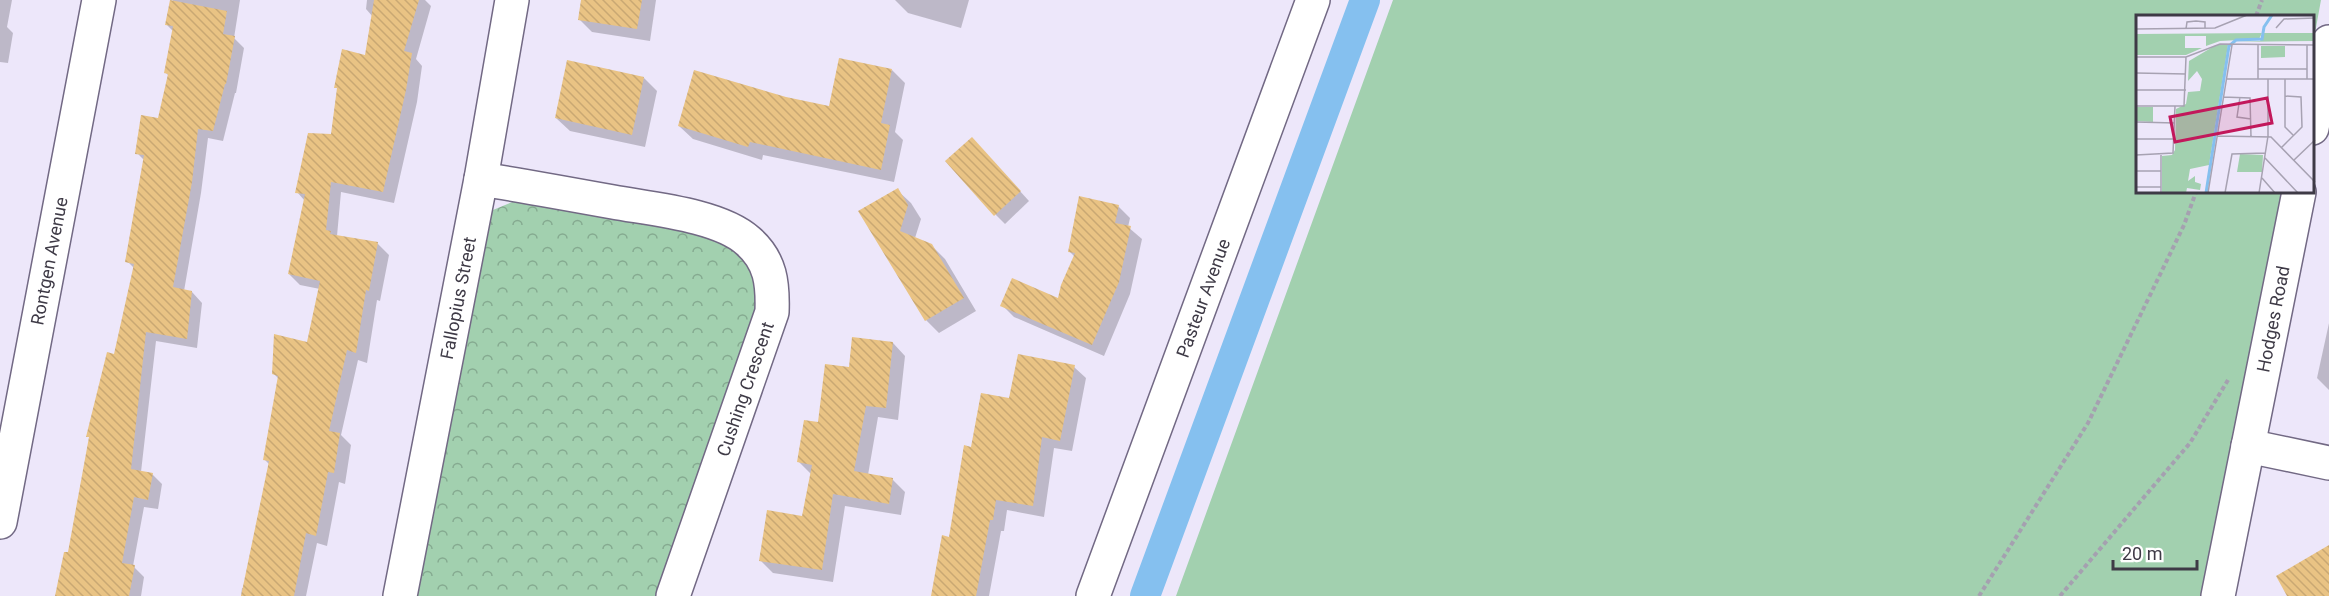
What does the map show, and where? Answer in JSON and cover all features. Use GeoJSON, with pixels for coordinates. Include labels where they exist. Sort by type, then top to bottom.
{"type":"FeatureCollection","features":[{"type":"Feature","properties":{"kind":"street","name":"Rontgen Avenue"},"geometry":{"type":"LineString","coordinates":[[0,522],[99,0]]}},
{"type":"Feature","properties":{"kind":"street","name":"Fallopius Street"},"geometry":{"type":"LineString","coordinates":[[400,596],[481,179],[512,0]]}},
{"type":"Feature","properties":{"kind":"street","name":"Pasteur Avenue"},"geometry":{"type":"LineString","coordinates":[[1093,596],[1313,0]]}},
{"type":"Feature","properties":{"kind":"street"},"geometry":{"type":"LineString","coordinates":[[2314,123],[2327,62]]}},
{"type":"Feature","properties":{"kind":"street","name":"Cushing Crescent"},"geometry":{"type":"LineString","coordinates":[[481,179],[690,216],[728,228],[748,241],[764,260],[773,286],[771,312],[673,596]]}},
{"type":"Feature","properties":{"kind":"street","name":"Hodges Road"},"geometry":{"type":"LineString","coordinates":[[2218,596],[2299,194]]}},
{"type":"Feature","properties":{"kind":"street"},"geometry":{"type":"LineString","coordinates":[[2248,446],[2329,463]]}},
{"type":"Feature","properties":{"kind":"path"},"geometry":{"type":"LineString","coordinates":[[2256,15],[2262,0]]}},
{"type":"Feature","properties":{"kind":"path"},"geometry":{"type":"LineString","coordinates":[[1979,596],[2088,423],[2184,225],[2195,194]]}},
{"type":"Feature","properties":{"kind":"path"},"geometry":{"type":"LineString","coordinates":[[2060,596],[2190,443],[2233,373]]}},
{"type":"Feature","properties":{"kind":"green space"},"geometry":{"type":"Polygon","coordinates":[[[1393,0],[2321,0],[2314,38],[2314,15],[2136,15],[2136,194],[2283,194],[2203,596],[1176,596],[1393,0]]]}},
{"type":"Feature","properties":{"kind":"green space"},"geometry":{"type":"Polygon","coordinates":[[[522,198],[727,238],[757,269],[757,318],[655,596],[410,596],[479,228],[493,210],[522,198]]]}},
{"type":"Feature","properties":{"kind":"building"},"geometry":{"type":"Polygon","coordinates":[[[170,0],[227,11],[223,34],[235,36],[226,84],[213,131],[198,129],[192,182],[173,287],[192,291],[187,339],[146,332],[131,469],[153,473],[148,500],[134,497],[122,563],[135,565],[129,596],[55,596],[64,552],[68,552],[89,437],[86,437],[107,352],[114,354],[134,264],[125,262],[144,155],[135,154],[141,115],[158,118],[168,74],[164,73],[173,26],[165,25],[170,0]]]}},
{"type":"Feature","properties":{"kind":"building"},"geometry":{"type":"Polygon","coordinates":[[[374,0],[419,0],[404,51],[412,53],[383,192],[331,182],[326,230],[331,231],[330,234],[378,242],[369,291],[366,290],[356,353],[347,350],[329,431],[340,433],[334,473],[328,472],[316,536],[306,533],[294,596],[241,596],[269,461],[263,460],[278,376],[272,374],[274,334],[307,342],[320,281],[288,274],[305,194],[295,193],[308,133],[331,134],[337,88],[334,88],[342,49],[365,55],[374,0]]]}},
{"type":"Feature","properties":{"kind":"building"},"geometry":{"type":"Polygon","coordinates":[[[581,0],[642,0],[637,29],[578,20],[581,0]]]}},
{"type":"Feature","properties":{"kind":"building"},"geometry":{"type":"Polygon","coordinates":[[[839,58],[892,69],[881,123],[890,125],[881,170],[750,142],[748,147],[678,126],[694,70],[786,97],[829,106],[839,58]]]}},
{"type":"Feature","properties":{"kind":"building"},"geometry":{"type":"Polygon","coordinates":[[[567,60],[644,77],[632,135],[555,118],[567,60]]]}},
{"type":"Feature","properties":{"kind":"building"},"geometry":{"type":"Polygon","coordinates":[[[972,137],[1021,191],[994,216],[945,161],[972,137]]]}},
{"type":"Feature","properties":{"kind":"building"},"geometry":{"type":"Polygon","coordinates":[[[898,188],[908,205],[900,231],[932,244],[964,298],[925,321],[858,211],[898,188]]]}},
{"type":"Feature","properties":{"kind":"building"},"geometry":{"type":"Polygon","coordinates":[[[1079,196],[1119,205],[1115,223],[1131,226],[1119,282],[1092,345],[1000,306],[1012,278],[1058,298],[1075,253],[1068,252],[1079,196]]]}},
{"type":"Feature","properties":{"kind":"building"},"geometry":{"type":"Polygon","coordinates":[[[852,337],[893,342],[886,408],[866,406],[854,471],[893,478],[889,504],[833,494],[822,570],[759,561],[767,510],[802,516],[812,465],[797,462],[804,420],[818,422],[825,364],[849,367],[852,337]]]}},
{"type":"Feature","properties":{"kind":"building"},"geometry":{"type":"Polygon","coordinates":[[[1018,354],[1075,365],[1060,441],[1042,437],[1033,506],[996,500],[976,596],[931,596],[942,535],[949,537],[964,445],[971,447],[981,393],[1009,398],[1018,354]]]}},
{"type":"Feature","properties":{"kind":"building"},"geometry":{"type":"Polygon","coordinates":[[[2329,545],[2329,596],[2287,596],[2276,576],[2329,545]]]}},
{"type":"Feature","properties":{"kind":"waterway"},"geometry":{"type":"LineString","coordinates":[[1145,596],[1365,0]]}}]}
